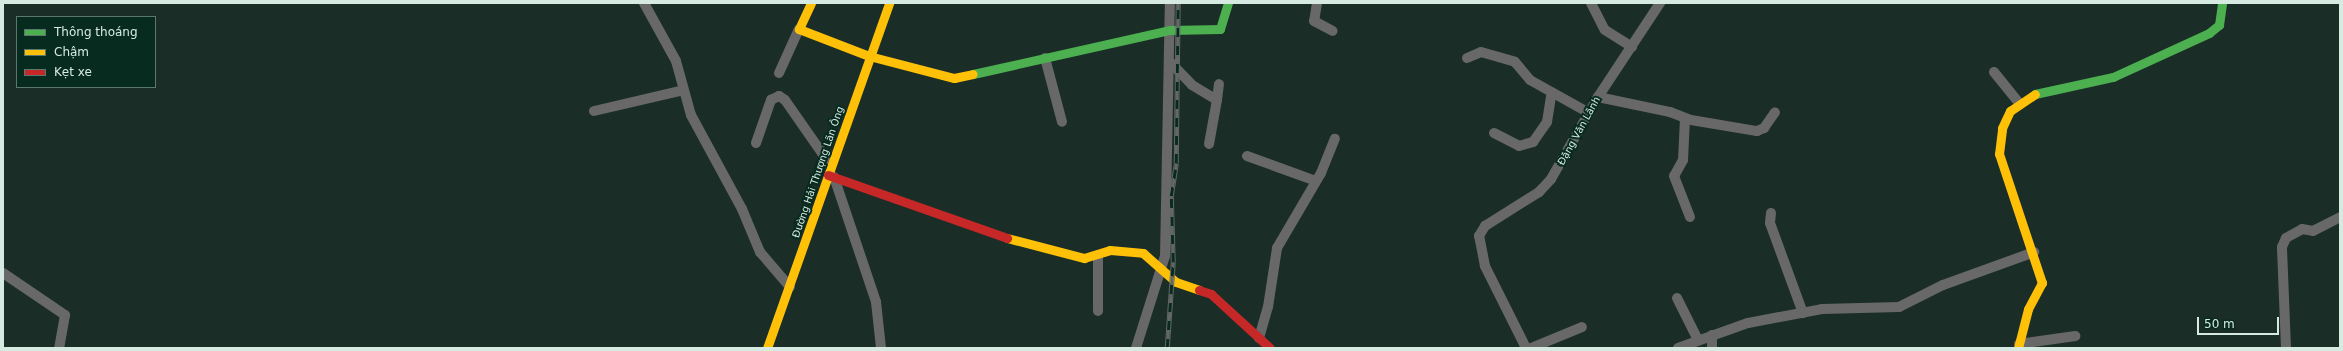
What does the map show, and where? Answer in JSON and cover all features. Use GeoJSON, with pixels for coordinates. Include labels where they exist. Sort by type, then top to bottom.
{"type":"FeatureCollection","features":[{"type":"Feature","properties":{"kind":"street"},"geometry":{"type":"LineString","coordinates":[[644,3],[676,62],[693,118],[742,209],[760,252],[790,287]]}},
{"type":"Feature","properties":{"kind":"street"},"geometry":{"type":"LineString","coordinates":[[779,73],[811,3]]}},
{"type":"Feature","properties":{"kind":"street","name":"Đường Hải Thượng Lãn Ông"},"geometry":{"type":"LineString","coordinates":[[767,348],[831,173],[869,56],[889,3]]}},
{"type":"Feature","properties":{"kind":"street"},"geometry":{"type":"LineString","coordinates":[[1136,348],[1165,256],[1170,3]]}},
{"type":"Feature","properties":{"kind":"street"},"geometry":{"type":"LineString","coordinates":[[799,29],[869,56],[954,78],[1170,30],[1220,29],[1228,3]]}},
{"type":"Feature","properties":{"kind":"street"},"geometry":{"type":"LineString","coordinates":[[1317,3],[1314,21],[1333,31]]}},
{"type":"Feature","properties":{"kind":"street"},"geometry":{"type":"LineString","coordinates":[[1592,3],[1605,30],[1632,48]]}},
{"type":"Feature","properties":{"kind":"street","name":"Đặng Văn Lãnh"},"geometry":{"type":"LineString","coordinates":[[1526,348],[1485,266],[1479,236],[1485,226],[1540,192],[1551,179],[1598,97],[1632,48],[1660,3]]}},
{"type":"Feature","properties":{"kind":"street"},"geometry":{"type":"LineString","coordinates":[[2075,336],[2018,346],[2028,309],[2042,282],[2034,252],[2000,154],[2002,128],[2019,102],[2052,88],[2095,83],[2163,56],[2219,25],[2222,3]]}},
{"type":"Feature","properties":{"kind":"street"},"geometry":{"type":"LineString","coordinates":[[1467,58],[1481,52],[1515,62],[1530,80],[1589,113]]}},
{"type":"Feature","properties":{"kind":"street"},"geometry":{"type":"LineString","coordinates":[[1046,58],[1062,122]]}},
{"type":"Feature","properties":{"kind":"street"},"geometry":{"type":"LineString","coordinates":[[1168,61],[1192,86],[1217,100]]}},
{"type":"Feature","properties":{"kind":"street"},"geometry":{"type":"LineString","coordinates":[[1994,72],[2019,102]]}},
{"type":"Feature","properties":{"kind":"street"},"geometry":{"type":"LineString","coordinates":[[1209,144],[1219,84]]}},
{"type":"Feature","properties":{"kind":"street"},"geometry":{"type":"LineString","coordinates":[[594,111],[684,90]]}},
{"type":"Feature","properties":{"kind":"street"},"geometry":{"type":"LineString","coordinates":[[1494,134],[1519,146],[1533,142],[1548,122],[1552,92]]}},
{"type":"Feature","properties":{"kind":"street"},"geometry":{"type":"LineString","coordinates":[[756,143],[771,100],[779,96],[786,100],[831,173],[876,302],[881,348]]}},
{"type":"Feature","properties":{"kind":"street"},"geometry":{"type":"LineString","coordinates":[[1598,97],[1685,118],[1757,131],[1764,128],[1775,112]]}},
{"type":"Feature","properties":{"kind":"street"},"geometry":{"type":"LineString","coordinates":[[1685,118],[1683,160],[1674,176],[1690,217]]}},
{"type":"Feature","properties":{"kind":"street"},"geometry":{"type":"LineString","coordinates":[[1259,338],[1268,307],[1277,248],[1316,181],[1334,139]]}},
{"type":"Feature","properties":{"kind":"street"},"geometry":{"type":"LineString","coordinates":[[1247,156],[1316,181]]}},
{"type":"Feature","properties":{"kind":"street"},"geometry":{"type":"LineString","coordinates":[[831,173],[1029,246],[1084,258],[1098,256],[1110,250],[1128,250],[1144,253],[1161,265],[1176,282],[1211,294],[1270,348]]}},
{"type":"Feature","properties":{"kind":"street"},"geometry":{"type":"LineString","coordinates":[[1771,213],[1770,223],[1803,313]]}},
{"type":"Feature","properties":{"kind":"street"},"geometry":{"type":"LineString","coordinates":[[2286,348],[2282,247],[2286,238],[2302,230],[2313,230],[2340,217]]}},
{"type":"Feature","properties":{"kind":"street"},"geometry":{"type":"LineString","coordinates":[[1678,348],[1712,335],[1760,320],[1833,307],[1899,307],[1943,285],[2034,252]]}},
{"type":"Feature","properties":{"kind":"street"},"geometry":{"type":"LineString","coordinates":[[1098,256],[1098,311]]}},
{"type":"Feature","properties":{"kind":"street"},"geometry":{"type":"LineString","coordinates":[[3,273],[65,315],[58,348]]}},
{"type":"Feature","properties":{"kind":"street"},"geometry":{"type":"LineString","coordinates":[[1677,298],[1698,340]]}},
{"type":"Feature","properties":{"kind":"street"},"geometry":{"type":"LineString","coordinates":[[1531,348],[1582,327]]}},
{"type":"Feature","properties":{"kind":"street"},"geometry":{"type":"LineString","coordinates":[[1712,335],[1712,348]]}},
{"type":"Feature","properties":{"kind":"railway"},"geometry":{"type":"LineString","coordinates":[[1167,348],[1173,262],[1171,196],[1176,163],[1178,3]]}},
{"type":"Feature","properties":{"kind":"traffic: fast"},"geometry":{"type":"LineString","coordinates":[[973,74],[1170,30],[1220,29],[1228,3]]}},
{"type":"Feature","properties":{"kind":"traffic: fast"},"geometry":{"type":"LineString","coordinates":[[2035,94],[2113,77],[2209,33],[2219,25],[2222,3]]}},
{"type":"Feature","properties":{"kind":"traffic: slow"},"geometry":{"type":"LineString","coordinates":[[811,3],[799,29],[869,56],[954,78],[973,74]]}},
{"type":"Feature","properties":{"kind":"traffic: slow"},"geometry":{"type":"LineString","coordinates":[[767,348],[889,3]]}},
{"type":"Feature","properties":{"kind":"traffic: slow"},"geometry":{"type":"LineString","coordinates":[[2018,348],[2028,309],[2042,283],[1999,154],[2002,128],[2010,111],[2035,94]]}},
{"type":"Feature","properties":{"kind":"traffic: slow"},"geometry":{"type":"LineString","coordinates":[[1007,238],[1084,258],[1110,250],[1143,253],[1176,282],[1199,290]]}},
{"type":"Feature","properties":{"kind":"traffic: jam"},"geometry":{"type":"LineString","coordinates":[[828,175],[1007,238]]}},
{"type":"Feature","properties":{"kind":"traffic: jam"},"geometry":{"type":"LineString","coordinates":[[1199,290],[1211,294],[1270,348]]}}]}
